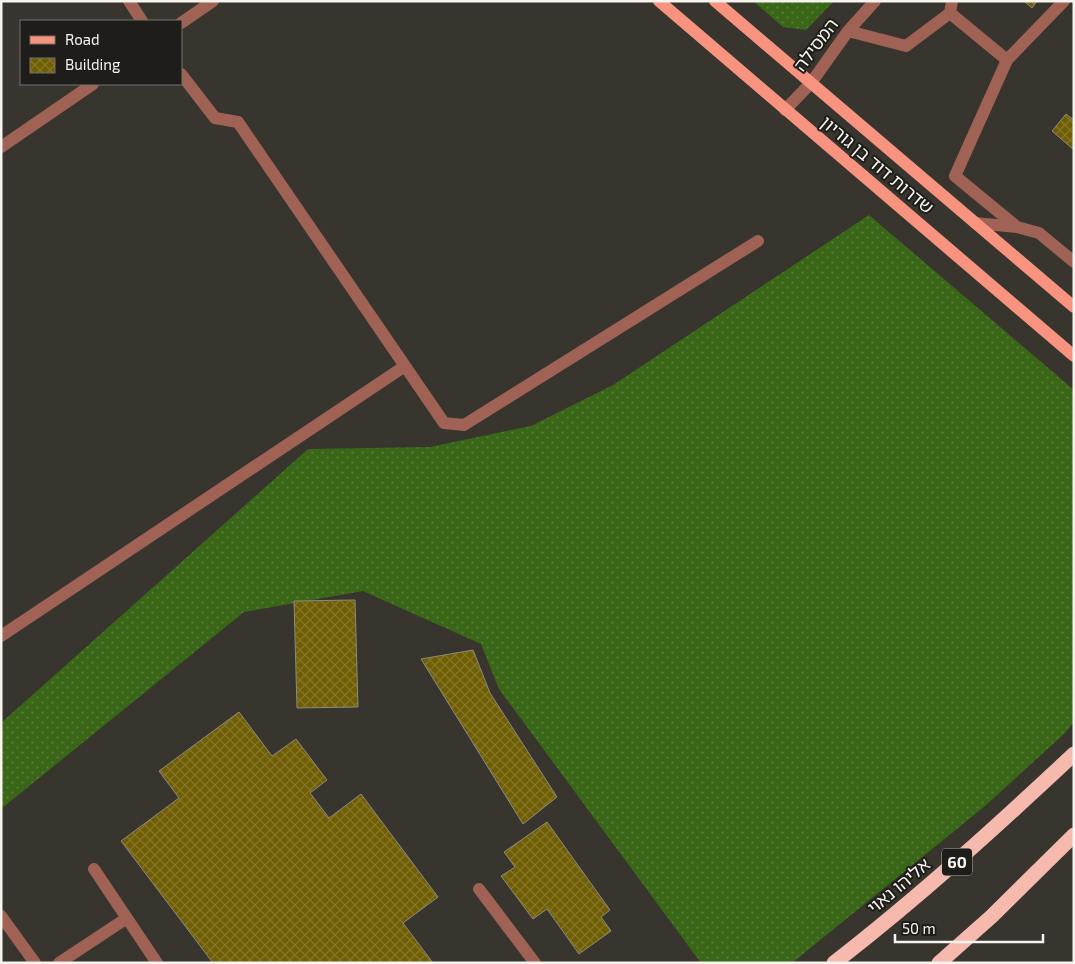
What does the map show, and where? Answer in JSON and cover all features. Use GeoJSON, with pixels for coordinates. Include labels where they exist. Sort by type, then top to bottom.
{"type":"FeatureCollection","features":[{"type":"Feature","properties":{"kind":"highway","name":"אליהו נאוי"},"geometry":{"type":"LineString","coordinates":[[834,963],[883,925],[989,834],[1074,754]]}},
{"type":"Feature","properties":{"kind":"highway"},"geometry":{"type":"LineString","coordinates":[[939,963],[992,916],[1074,834]]}},
{"type":"Feature","properties":{"kind":"main road","name":"שדרות דוד בן גוריון"},"geometry":{"type":"LineString","coordinates":[[659,1],[1074,356]]}},
{"type":"Feature","properties":{"kind":"main road","name":"שדרות דוד בן גוריון"},"geometry":{"type":"LineString","coordinates":[[715,1],[1074,307]]}},
{"type":"Feature","properties":{"kind":"street"},"geometry":{"type":"LineString","coordinates":[[129,1],[141,20]]}},
{"type":"Feature","properties":{"kind":"street"},"geometry":{"type":"LineString","coordinates":[[182,22],[213,1]]}},
{"type":"Feature","properties":{"kind":"street","name":"המסילה"},"geometry":{"type":"LineString","coordinates":[[785,110],[811,83],[848,31],[875,1]]}},
{"type":"Feature","properties":{"kind":"street"},"geometry":{"type":"LineString","coordinates":[[1017,227],[955,176],[1007,60],[1064,1]]}},
{"type":"Feature","properties":{"kind":"street"},"geometry":{"type":"LineString","coordinates":[[848,31],[906,46],[951,7],[1007,60]]}},
{"type":"Feature","properties":{"kind":"street"},"geometry":{"type":"LineString","coordinates":[[182,75],[215,118],[238,122],[444,423],[464,425],[758,241]]}},
{"type":"Feature","properties":{"kind":"street"},"geometry":{"type":"LineString","coordinates":[[1,147],[92,85]]}},
{"type":"Feature","properties":{"kind":"street"},"geometry":{"type":"LineString","coordinates":[[975,223],[1017,227],[1040,233],[1074,262]]}},
{"type":"Feature","properties":{"kind":"street"},"geometry":{"type":"LineString","coordinates":[[1,636],[405,366]]}},
{"type":"Feature","properties":{"kind":"street"},"geometry":{"type":"LineString","coordinates":[[94,868],[157,963]]}},
{"type":"Feature","properties":{"kind":"street"},"geometry":{"type":"LineString","coordinates":[[479,889],[535,963]]}},
{"type":"Feature","properties":{"kind":"street"},"geometry":{"type":"LineString","coordinates":[[1,916],[35,963]]}},
{"type":"Feature","properties":{"kind":"street"},"geometry":{"type":"LineString","coordinates":[[59,963],[127,918]]}},
{"type":"Feature","properties":{"kind":"green space"},"geometry":{"type":"Polygon","coordinates":[[[753,1],[834,1],[806,30],[783,27],[753,1]]]}},
{"type":"Feature","properties":{"kind":"green space"},"geometry":{"type":"Polygon","coordinates":[[[869,215],[1074,390],[1074,722],[1064,734],[985,806],[792,963],[701,963],[499,689],[481,644],[363,591],[244,612],[1,809],[1,723],[308,449],[430,447],[531,426],[613,385],[869,215]]]}},
{"type":"Feature","properties":{"kind":"building"},"geometry":{"type":"Polygon","coordinates":[[[1024,1],[1037,1],[1032,8],[1024,1]]]}},
{"type":"Feature","properties":{"kind":"building"},"geometry":{"type":"Polygon","coordinates":[[[1066,114],[1074,120],[1074,150],[1052,131],[1066,114]]]}},
{"type":"Feature","properties":{"kind":"building"},"geometry":{"type":"Polygon","coordinates":[[[355,600],[358,707],[297,708],[294,601],[355,600]]]}},
{"type":"Feature","properties":{"kind":"building"},"geometry":{"type":"Polygon","coordinates":[[[473,650],[490,693],[557,797],[523,824],[421,659],[473,650]]]}},
{"type":"Feature","properties":{"kind":"building"},"geometry":{"type":"Polygon","coordinates":[[[239,712],[272,756],[296,739],[327,780],[310,793],[329,818],[361,794],[438,897],[403,923],[433,963],[213,963],[121,841],[179,798],[159,771],[239,712]]]}},
{"type":"Feature","properties":{"kind":"building"},"geometry":{"type":"Polygon","coordinates":[[[547,822],[610,910],[601,917],[611,931],[579,954],[547,909],[533,919],[501,876],[515,867],[504,852],[547,822]]]}}]}
